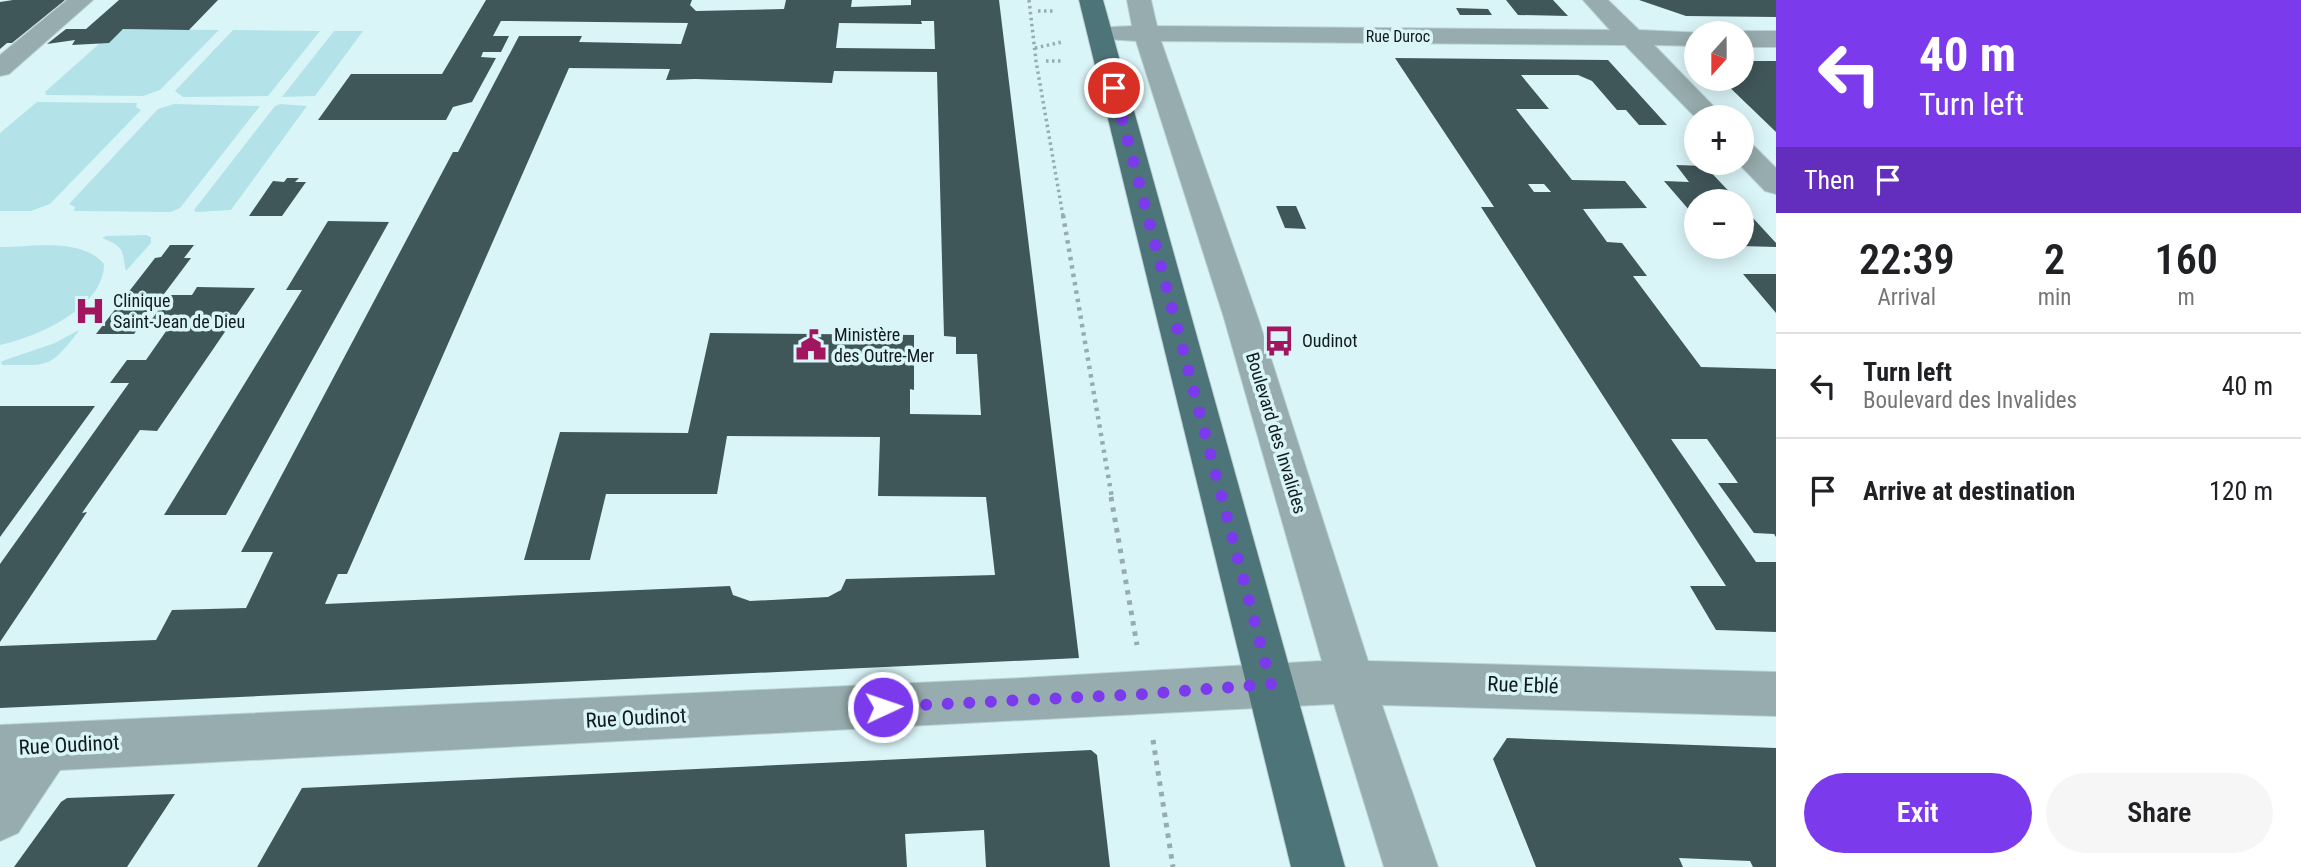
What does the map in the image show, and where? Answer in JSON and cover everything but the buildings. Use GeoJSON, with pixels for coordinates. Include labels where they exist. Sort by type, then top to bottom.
{"type":"FeatureCollection","features":[{"type":"Feature","properties":{"kind":"main road"},"geometry":{"type":"LineString","coordinates":[[1096,17],[1318,867]]}},
{"type":"Feature","properties":{"kind":"street"},"geometry":{"type":"LineString","coordinates":[[0,68],[81,0]]}},
{"type":"Feature","properties":{"kind":"street"},"geometry":{"type":"LineString","coordinates":[[1595,0],[1698,105]]}},
{"type":"Feature","properties":{"kind":"street","name":"Rue Duroc"},"geometry":{"type":"LineString","coordinates":[[1096,17],[1684,38]]}},
{"type":"Feature","properties":{"kind":"street","name":"Boulevard des Invalides"},"geometry":{"type":"LineString","coordinates":[[1142,17],[1241,318],[1351,682],[1411,867]]}},
{"type":"Feature","properties":{"kind":"street"},"geometry":{"type":"LineString","coordinates":[[1754,39],[1776,39]]}},
{"type":"Feature","properties":{"kind":"street"},"geometry":{"type":"LineString","coordinates":[[1754,162],[1776,185]]}},
{"type":"Feature","properties":{"kind":"street","name":"Rue Eblé"},"geometry":{"type":"LineString","coordinates":[[1271,684],[1351,682],[1776,694]]}},
{"type":"Feature","properties":{"kind":"street","name":"Rue Oudinot"},"geometry":{"type":"LineString","coordinates":[[24,747],[1022,701],[1271,684]]}},
{"type":"Feature","properties":{"kind":"street"},"geometry":{"type":"LineString","coordinates":[[0,815],[24,747]]}},
{"type":"Feature","properties":{"kind":"path"},"geometry":{"type":"LineString","coordinates":[[1029,0],[1039,75],[1138,649]]}},
{"type":"Feature","properties":{"kind":"path"},"geometry":{"type":"LineString","coordinates":[[1038,11],[1053,12]]}},
{"type":"Feature","properties":{"kind":"path"},"geometry":{"type":"LineString","coordinates":[[1046,61],[1062,61]]}},
{"type":"Feature","properties":{"kind":"path"},"geometry":{"type":"LineString","coordinates":[[1152,734],[1173,867]]}},
{"type":"Feature","properties":{"kind":"shaded area"},"geometry":{"type":"Polygon","coordinates":[[[123,29],[219,30],[160,90],[143,96],[46,95],[45,92],[100,43],[109,43],[123,29]]]}},
{"type":"Feature","properties":{"kind":"shaded area"},"geometry":{"type":"Polygon","coordinates":[[[233,30],[320,31],[268,96],[183,97],[175,91],[233,30]]]}},
{"type":"Feature","properties":{"kind":"shaded area"},"geometry":{"type":"Polygon","coordinates":[[[334,31],[363,31],[315,96],[282,97],[334,31]]]}},
{"type":"Feature","properties":{"kind":"shaded area"},"geometry":{"type":"Polygon","coordinates":[[[37,102],[137,103],[136,107],[141,110],[50,204],[31,211],[0,211],[0,133],[37,102]]]}},
{"type":"Feature","properties":{"kind":"shaded area"},"geometry":{"type":"Polygon","coordinates":[[[174,104],[260,106],[180,208],[171,212],[74,211],[75,207],[69,204],[158,109],[174,104]]]}},
{"type":"Feature","properties":{"kind":"shaded area"},"geometry":{"type":"Polygon","coordinates":[[[275,106],[307,106],[231,210],[196,212],[194,210],[275,106]]]}},
{"type":"Feature","properties":{"kind":"shaded area"},"geometry":{"type":"Polygon","coordinates":[[[106,236],[151,237],[151,243],[126,271],[119,248],[102,238],[106,236]]]}},
{"type":"Feature","properties":{"kind":"shaded area"},"geometry":{"type":"Polygon","coordinates":[[[56,245],[83,250],[104,264],[101,280],[93,294],[66,318],[32,335],[0,345],[0,247],[56,245]]]}},
{"type":"Feature","properties":{"kind":"shaded area"},"geometry":{"type":"Polygon","coordinates":[[[77,331],[61,352],[47,362],[2,365],[1,362],[5,360],[55,343],[77,331]]]}},
{"type":"Feature","properties":{"kind":"place","name":"Clinique Saint-Jean de Dieu"},"geometry":{"type":"Point","coordinates":[90,311]}},
{"type":"Feature","properties":{"kind":"place","name":"Oudinot"},"geometry":{"type":"Point","coordinates":[1279,341]}},
{"type":"Feature","properties":{"kind":"place","name":"Ministère des Outre-Mer"},"geometry":{"type":"Point","coordinates":[811,345]}},
{"type":"Feature","properties":{"kind":"route"},"geometry":{"type":"LineString","coordinates":[[883,707],[1145,694],[1271,684],[1114,88]]}}]}
